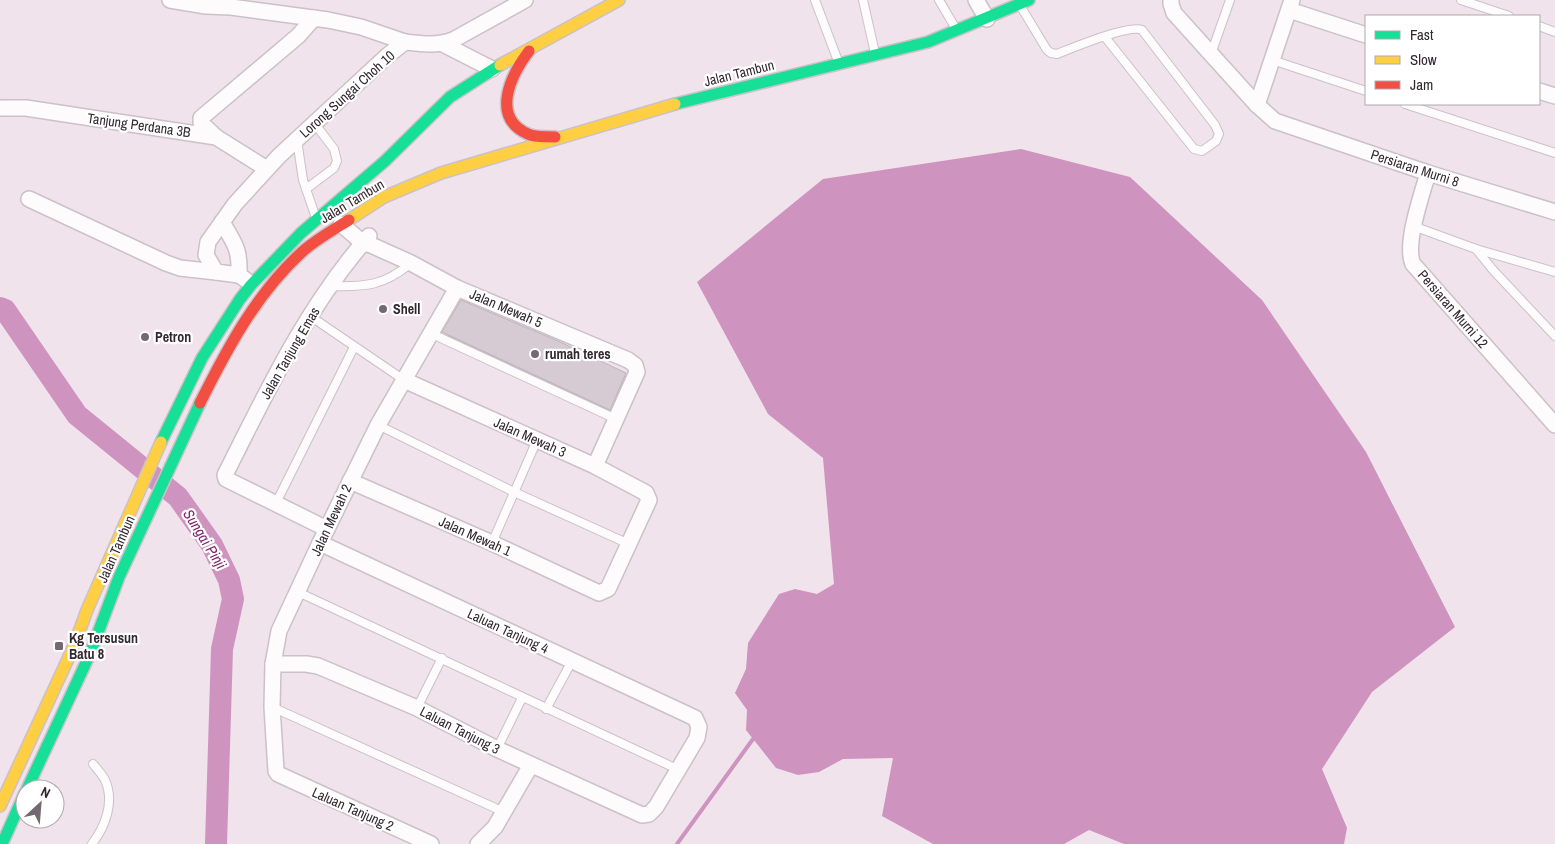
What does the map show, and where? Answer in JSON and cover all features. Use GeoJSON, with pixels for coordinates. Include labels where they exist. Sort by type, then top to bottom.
{"type":"FeatureCollection","features":[{"type":"Feature","properties":{"kind":"main road","name":"Jalan Tambun"},"geometry":{"type":"LineString","coordinates":[[0,806],[5,785],[71,655],[87,610],[162,439],[202,358],[230,312],[268,267],[301,233],[385,161],[450,97],[492,69],[620,0]]}},
{"type":"Feature","properties":{"kind":"main road","name":"Jalan Tambun"},"geometry":{"type":"LineString","coordinates":[[31,779],[90,654],[119,577],[179,446],[222,359],[242,325],[276,281],[302,252],[357,213],[384,197],[441,174],[656,109],[928,42],[1024,3]]}},
{"type":"Feature","properties":{"kind":"main road"},"geometry":{"type":"LineString","coordinates":[[533,47],[512,74],[506,103],[509,114],[519,129],[527,133],[534,136],[561,138]]}},
{"type":"Feature","properties":{"kind":"main road","name":"Jalan Tambun"},"geometry":{"type":"LineString","coordinates":[[2,844],[15,815]]}},
{"type":"Feature","properties":{"kind":"street"},"geometry":{"type":"LineString","coordinates":[[170,0],[314,18],[361,27],[405,42]]}},
{"type":"Feature","properties":{"kind":"street","name":"Lorong Sungai Choh 10"},"geometry":{"type":"LineString","coordinates":[[216,272],[209,262],[206,250],[211,236],[222,222],[267,169],[387,56],[405,42],[429,45],[442,44],[453,40],[525,0]]}},
{"type":"Feature","properties":{"kind":"street"},"geometry":{"type":"LineString","coordinates":[[976,0],[987,19]]}},
{"type":"Feature","properties":{"kind":"street"},"geometry":{"type":"LineString","coordinates":[[1171,0],[1174,12],[1257,105],[1291,5],[1365,35]]}},
{"type":"Feature","properties":{"kind":"street"},"geometry":{"type":"LineString","coordinates":[[216,137],[201,123],[201,118],[298,36],[314,18]]}},
{"type":"Feature","properties":{"kind":"street"},"geometry":{"type":"LineString","coordinates":[[442,44],[492,69]]}},
{"type":"Feature","properties":{"kind":"street"},"geometry":{"type":"LineString","coordinates":[[1540,91],[1555,96]]}},
{"type":"Feature","properties":{"kind":"street","name":"Persiaran Murni 8"},"geometry":{"type":"LineString","coordinates":[[1257,105],[1275,121],[1428,173],[1555,212]]}},
{"type":"Feature","properties":{"kind":"street","name":"Tanjung Perdana 3B"},"geometry":{"type":"LineString","coordinates":[[2,108],[26,108],[216,137],[267,169]]}},
{"type":"Feature","properties":{"kind":"street","name":"Persiaran Murni 12"},"geometry":{"type":"LineString","coordinates":[[1428,173],[1413,226],[1410,254],[1413,264],[1555,425]]}},
{"type":"Feature","properties":{"kind":"street"},"geometry":{"type":"LineString","coordinates":[[28,199],[166,263],[180,268],[239,275],[252,285]]}},
{"type":"Feature","properties":{"kind":"street"},"geometry":{"type":"LineString","coordinates":[[357,213],[368,241]]}},
{"type":"Feature","properties":{"kind":"street"},"geometry":{"type":"LineString","coordinates":[[222,222],[236,245],[240,261],[239,275]]}},
{"type":"Feature","properties":{"kind":"street","name":"Jalan Mewah 5"},"geometry":{"type":"LineString","coordinates":[[341,224],[368,241],[457,288],[628,360],[635,365],[637,372],[616,419]]}},
{"type":"Feature","properties":{"kind":"street","name":"Jalan Tanjung Emas"},"geometry":{"type":"LineString","coordinates":[[225,477],[284,360],[310,316],[331,286],[368,241]]}},
{"type":"Feature","properties":{"kind":"street","name":"Jalan Mewah 2"},"geometry":{"type":"LineString","coordinates":[[276,771],[272,707],[273,664],[279,631],[378,425],[457,288]]}},
{"type":"Feature","properties":{"kind":"street","name":"Jalan Mewah 3"},"geometry":{"type":"LineString","coordinates":[[404,380],[595,466],[644,491],[649,500],[629,544]]}},
{"type":"Feature","properties":{"kind":"street"},"geometry":{"type":"LineString","coordinates":[[595,466],[616,419]]}},
{"type":"Feature","properties":{"kind":"street","name":"Laluan Tanjung 4"},"geometry":{"type":"LineString","coordinates":[[225,477],[276,503],[323,536],[572,661],[696,718],[699,727],[697,738],[677,769]]}},
{"type":"Feature","properties":{"kind":"street","name":"Jalan Mewah 1"},"geometry":{"type":"LineString","coordinates":[[350,481],[492,542],[599,593],[608,589],[629,544]]}},
{"type":"Feature","properties":{"kind":"street","name":"Laluan Tanjung 3"},"geometry":{"type":"LineString","coordinates":[[273,664],[318,666],[417,708],[497,749],[642,815],[649,814],[656,806],[677,769]]}},
{"type":"Feature","properties":{"kind":"street"},"geometry":{"type":"LineString","coordinates":[[478,844],[496,827],[531,764]]}},
{"type":"Feature","properties":{"kind":"street","name":"Laluan Tanjung 2"},"geometry":{"type":"LineString","coordinates":[[276,771],[281,776],[431,844]]}},
{"type":"Feature","properties":{"kind":"lane"},"geometry":{"type":"LineString","coordinates":[[815,0],[839,63]]}},
{"type":"Feature","properties":{"kind":"lane"},"geometry":{"type":"LineString","coordinates":[[863,0],[875,55]]}},
{"type":"Feature","properties":{"kind":"lane"},"geometry":{"type":"LineString","coordinates":[[940,0],[957,30]]}},
{"type":"Feature","properties":{"kind":"lane"},"geometry":{"type":"LineString","coordinates":[[1211,54],[1230,0]]}},
{"type":"Feature","properties":{"kind":"lane"},"geometry":{"type":"LineString","coordinates":[[1461,0],[1506,15]]}},
{"type":"Feature","properties":{"kind":"lane"},"geometry":{"type":"LineString","coordinates":[[1024,3],[1047,50],[1052,53],[1057,54],[1105,37],[1134,28],[1142,30],[1215,125],[1219,134],[1216,141],[1202,151],[1194,149],[1105,37]]}},
{"type":"Feature","properties":{"kind":"lane"},"geometry":{"type":"LineString","coordinates":[[1540,26],[1555,32]]}},
{"type":"Feature","properties":{"kind":"lane"},"geometry":{"type":"LineString","coordinates":[[1272,60],[1365,91]]}},
{"type":"Feature","properties":{"kind":"lane"},"geometry":{"type":"LineString","coordinates":[[1408,105],[1555,153]]}},
{"type":"Feature","properties":{"kind":"lane"},"geometry":{"type":"LineString","coordinates":[[306,189],[334,168],[338,161],[334,149],[315,124]]}},
{"type":"Feature","properties":{"kind":"lane"},"geometry":{"type":"LineString","coordinates":[[297,140],[306,189],[317,220]]}},
{"type":"Feature","properties":{"kind":"lane"},"geometry":{"type":"LineString","coordinates":[[1413,226],[1476,248],[1555,272]]}},
{"type":"Feature","properties":{"kind":"lane"},"geometry":{"type":"LineString","coordinates":[[1476,248],[1493,270],[1555,336]]}},
{"type":"Feature","properties":{"kind":"lane"},"geometry":{"type":"LineString","coordinates":[[331,286],[365,286],[380,283],[399,274],[411,263]]}},
{"type":"Feature","properties":{"kind":"lane"},"geometry":{"type":"LineString","coordinates":[[310,316],[404,380]]}},
{"type":"Feature","properties":{"kind":"lane"},"geometry":{"type":"LineString","coordinates":[[430,333],[616,419]]}},
{"type":"Feature","properties":{"kind":"lane"},"geometry":{"type":"LineString","coordinates":[[276,503],[354,347]]}},
{"type":"Feature","properties":{"kind":"lane"},"geometry":{"type":"LineString","coordinates":[[378,425],[514,492],[629,544]]}},
{"type":"Feature","properties":{"kind":"lane"},"geometry":{"type":"LineString","coordinates":[[492,542],[537,440]]}},
{"type":"Feature","properties":{"kind":"lane"},"geometry":{"type":"LineString","coordinates":[[298,592],[677,769]]}},
{"type":"Feature","properties":{"kind":"lane"},"geometry":{"type":"LineString","coordinates":[[417,708],[442,658]]}},
{"type":"Feature","properties":{"kind":"lane"},"geometry":{"type":"LineString","coordinates":[[546,709],[572,661]]}},
{"type":"Feature","properties":{"kind":"lane"},"geometry":{"type":"LineString","coordinates":[[497,749],[522,698]]}},
{"type":"Feature","properties":{"kind":"lane"},"geometry":{"type":"LineString","coordinates":[[272,707],[504,812]]}},
{"type":"Feature","properties":{"kind":"lane"},"geometry":{"type":"LineString","coordinates":[[92,844],[104,825],[109,807],[109,791],[104,778],[93,764]]}},
{"type":"Feature","properties":{"kind":"shaded area"},"geometry":{"type":"Polygon","coordinates":[[[1021,149],[1130,177],[1262,300],[1366,452],[1455,627],[1372,692],[1322,769],[1347,828],[1344,844],[1124,844],[1089,830],[1064,844],[933,844],[882,816],[893,758],[843,759],[819,772],[798,775],[776,768],[746,730],[747,710],[735,693],[746,669],[748,643],[779,594],[795,589],[817,594],[834,584],[823,458],[768,414],[697,282],[823,179],[1021,149]]]}},
{"type":"Feature","properties":{"kind":"building","name":"rumah teres"},"geometry":{"type":"Polygon","coordinates":[[[461,300],[558,341],[626,373],[610,410],[442,332],[461,300]]]}},
{"type":"Feature","properties":{"kind":"waterway","name":"Sungai Pinji"},"geometry":{"type":"LineString","coordinates":[[0,308],[5,310],[77,415],[178,497],[212,545],[229,580],[233,599],[222,649],[216,844]]}},
{"type":"Feature","properties":{"kind":"waterway"},"geometry":{"type":"LineString","coordinates":[[677,844],[753,739]]}},
{"type":"Feature","properties":{"kind":"traffic: fast"},"geometry":{"type":"LineString","coordinates":[[675,104],[928,42],[1029,0]]}},
{"type":"Feature","properties":{"kind":"traffic: fast"},"geometry":{"type":"LineString","coordinates":[[161,442],[202,358],[251,285],[301,233],[385,161],[450,97],[500,65]]}},
{"type":"Feature","properties":{"kind":"traffic: fast"},"geometry":{"type":"LineString","coordinates":[[32,779],[90,654],[119,577],[200,403]]}},
{"type":"Feature","properties":{"kind":"traffic: fast"},"geometry":{"type":"LineString","coordinates":[[2,844],[15,815]]}},
{"type":"Feature","properties":{"kind":"traffic: slow"},"geometry":{"type":"LineString","coordinates":[[500,65],[619,0]]}},
{"type":"Feature","properties":{"kind":"traffic: slow"},"geometry":{"type":"LineString","coordinates":[[349,220],[384,197],[441,173],[675,104]]}},
{"type":"Feature","properties":{"kind":"traffic: slow"},"geometry":{"type":"LineString","coordinates":[[0,806],[74,646],[87,610],[161,442]]}},
{"type":"Feature","properties":{"kind":"traffic: jam"},"geometry":{"type":"LineString","coordinates":[[529,51],[511,83],[507,107],[510,117],[516,127],[528,134],[555,137]]}},
{"type":"Feature","properties":{"kind":"traffic: jam"},"geometry":{"type":"LineString","coordinates":[[200,403],[232,343],[270,286],[307,248],[349,220]]}},
{"type":"Feature","properties":{"kind":"place","name":"Shell"},"geometry":{"type":"Point","coordinates":[383,309]}},
{"type":"Feature","properties":{"kind":"place","name":"Petron"},"geometry":{"type":"Point","coordinates":[145,337]}},
{"type":"Feature","properties":{"kind":"place","name":"rumah teres"},"geometry":{"type":"Point","coordinates":[535,354]}},
{"type":"Feature","properties":{"kind":"place","name":"Kg Tersusun Batu 8"},"geometry":{"type":"Point","coordinates":[59,646]}}]}
